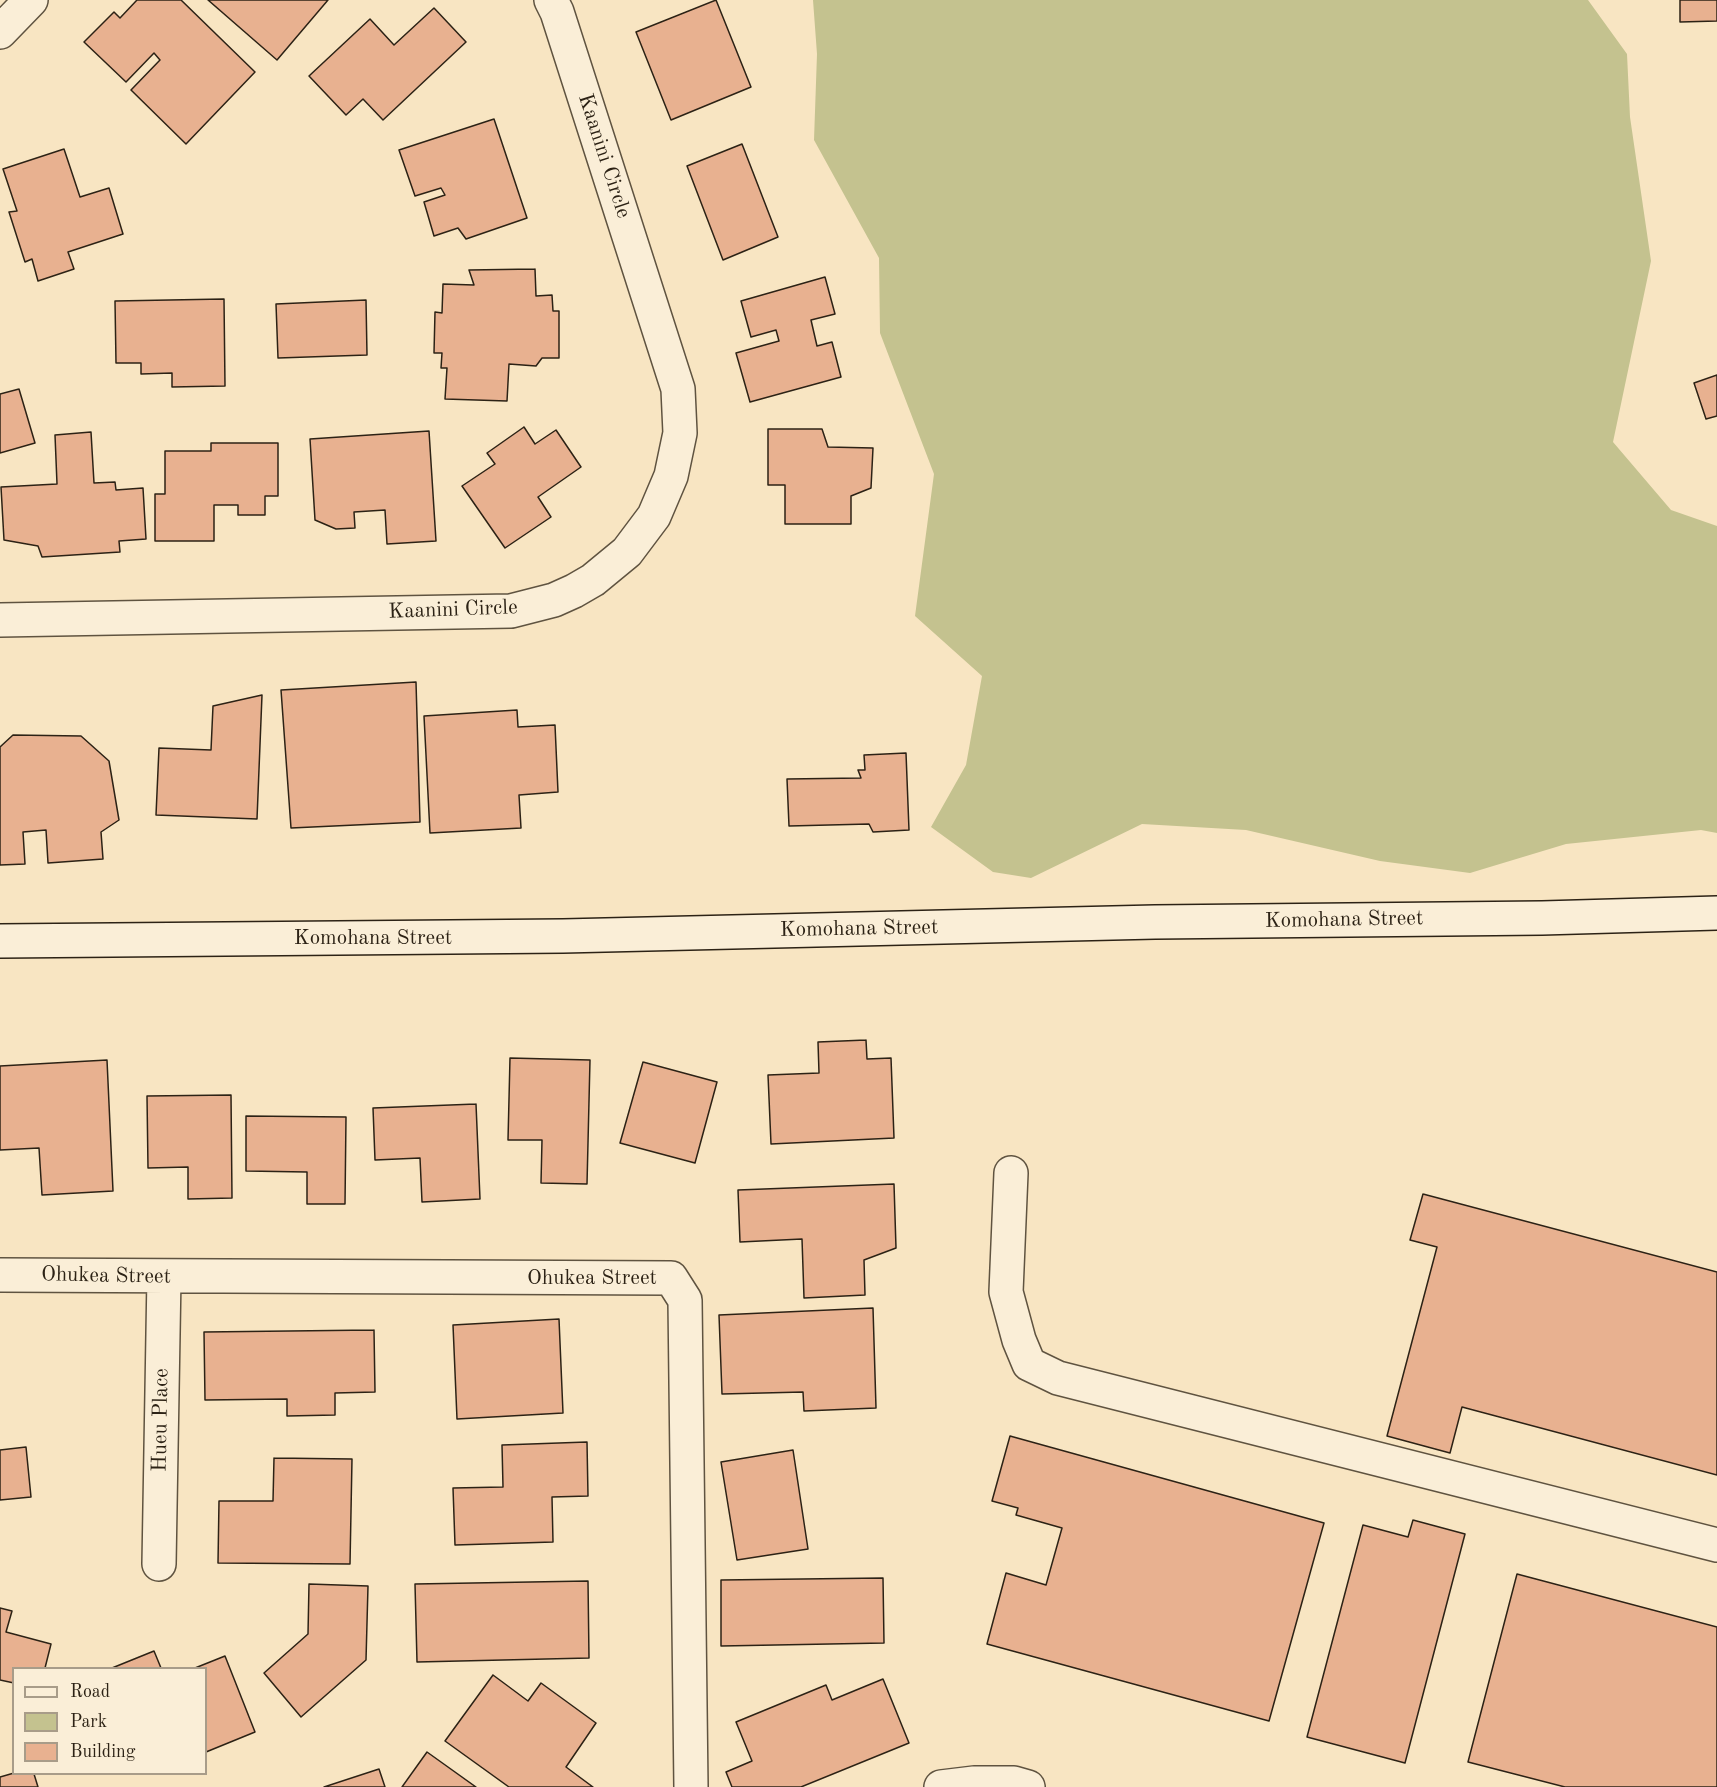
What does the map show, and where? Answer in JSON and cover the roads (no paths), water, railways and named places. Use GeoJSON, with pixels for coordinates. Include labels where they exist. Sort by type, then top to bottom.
{"type":"FeatureCollection","features":[{"type":"Feature","properties":{"kind":"street"},"geometry":{"type":"LineString","coordinates":[[0,32],[31,0]]}},
{"type":"Feature","properties":{"kind":"street","name":"Kaanini Circle"},"geometry":{"type":"LineString","coordinates":[[0,620],[511,610],[543,603],[574,591],[611,567],[627,552],[654,516],[671,476],[680,433],[678,388],[673,366],[583,90],[551,0]]}},
{"type":"Feature","properties":{"kind":"street","name":"Komohana Street"},"geometry":{"type":"LineString","coordinates":[[0,941],[563,936],[1155,922],[1542,918],[1717,913]]}},
{"type":"Feature","properties":{"kind":"street"},"geometry":{"type":"LineString","coordinates":[[1011,1173],[1006,1292],[1019,1340],[1029,1364],[1058,1378],[1717,1545]]}},
{"type":"Feature","properties":{"kind":"street","name":"Ohukea Street"},"geometry":{"type":"LineString","coordinates":[[0,1275],[671,1278],[685,1300],[691,1787]]}},
{"type":"Feature","properties":{"kind":"street","name":"Hueu Place"},"geometry":{"type":"LineString","coordinates":[[159,1564],[164,1276]]}},
{"type":"Feature","properties":{"kind":"street"},"geometry":{"type":"LineString","coordinates":[[945,1785],[1014,1783],[1028,1787]]}}]}
